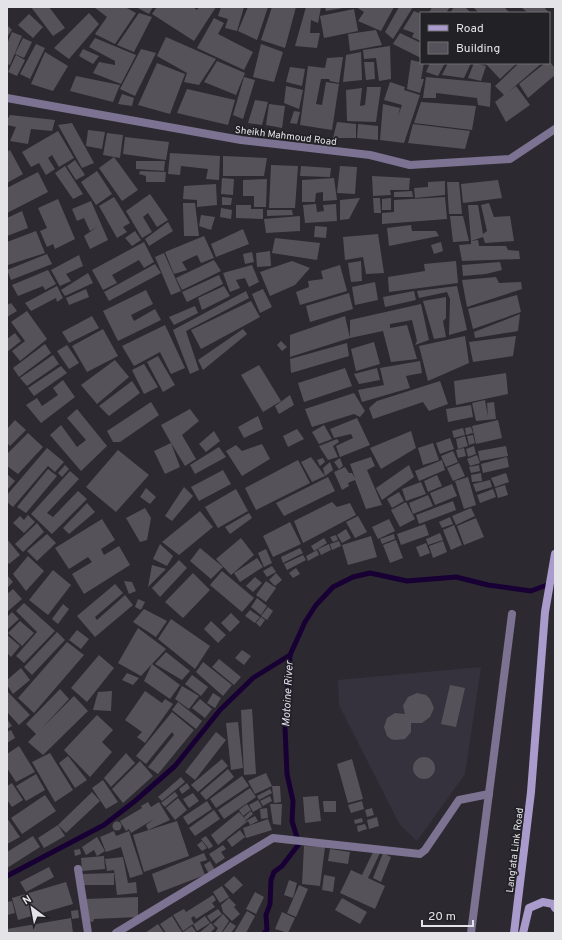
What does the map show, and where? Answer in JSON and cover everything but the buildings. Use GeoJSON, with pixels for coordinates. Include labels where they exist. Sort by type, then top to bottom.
{"type":"FeatureCollection","features":[{"type":"Feature","properties":{"kind":"main road","name":"Lang'ata Link Road"},"geometry":{"type":"LineString","coordinates":[[514,933],[531,792],[545,612],[555,554]]}},
{"type":"Feature","properties":{"kind":"main road"},"geometry":{"type":"LineString","coordinates":[[524,933],[528,908],[543,902],[553,904],[555,908]]}},
{"type":"Feature","properties":{"kind":"street","name":"Sheikh Mahmoud Road"},"geometry":{"type":"LineString","coordinates":[[7,98],[241,140],[370,155],[410,165],[510,158],[555,129]]}},
{"type":"Feature","properties":{"kind":"street"},"geometry":{"type":"LineString","coordinates":[[471,933],[512,614]]}},
{"type":"Feature","properties":{"kind":"street"},"geometry":{"type":"LineString","coordinates":[[116,933],[273,838],[420,854],[425,850],[459,800],[489,794]]}},
{"type":"Feature","properties":{"kind":"street"},"geometry":{"type":"LineString","coordinates":[[78,869],[88,933]]}},
{"type":"Feature","properties":{"kind":"shaded area"},"geometry":{"type":"Polygon","coordinates":[[[481,667],[465,774],[417,841],[400,825],[339,705],[338,680],[481,667]]]}},
{"type":"Feature","properties":{"kind":"waterway","name":"Motoine River"},"geometry":{"type":"LineString","coordinates":[[264,933],[267,930],[266,915],[270,904],[271,880],[274,872],[282,866],[299,844],[292,821],[293,801],[287,774],[285,727],[290,655],[305,622],[316,605],[333,587],[353,577],[370,573],[407,581],[456,577],[488,585],[531,591],[555,582]]}},
{"type":"Feature","properties":{"kind":"waterway"},"geometry":{"type":"LineString","coordinates":[[7,876],[104,825],[135,801],[175,766],[220,710],[253,678],[290,655]]}}]}
